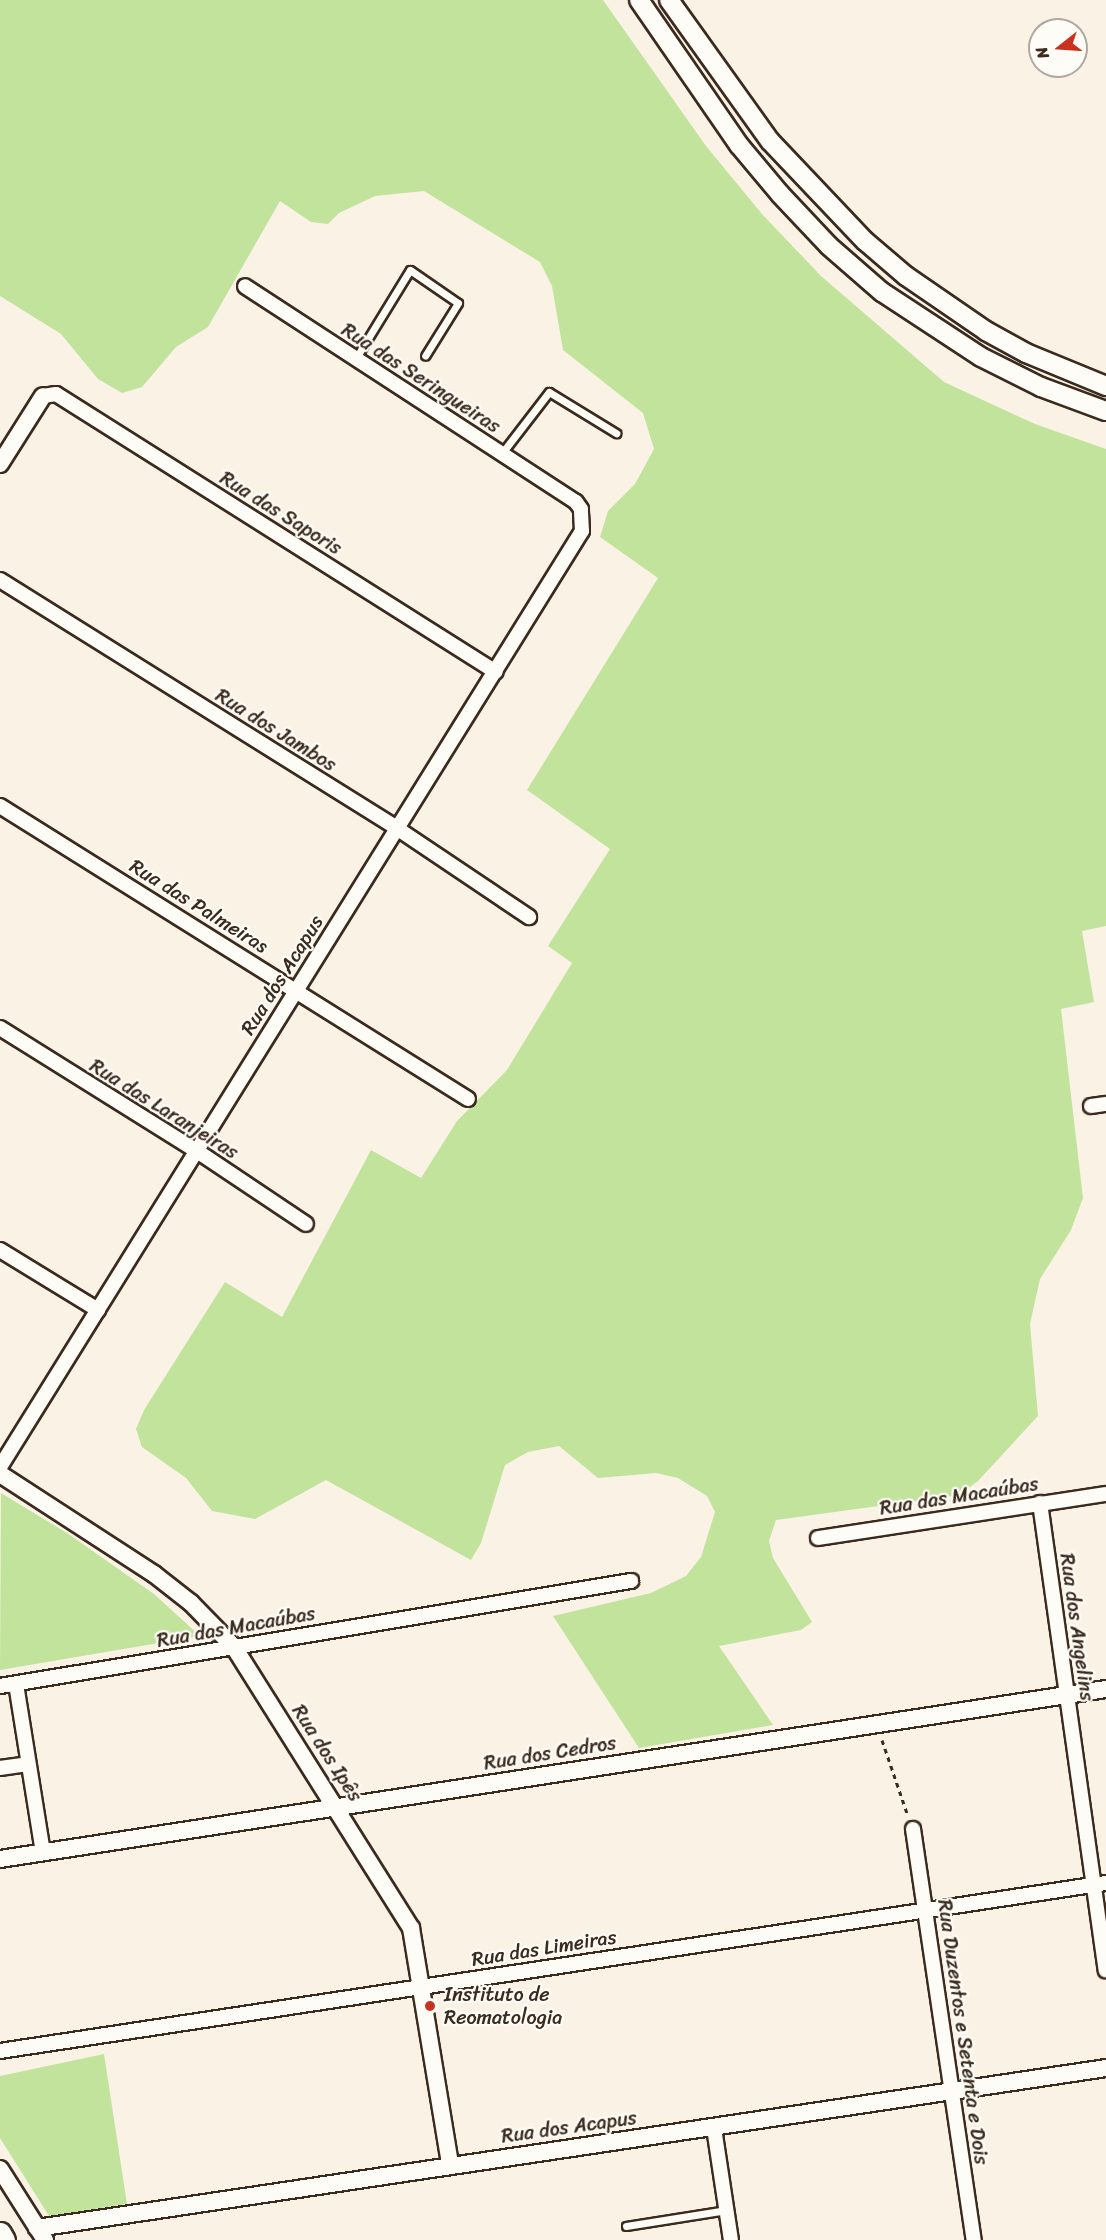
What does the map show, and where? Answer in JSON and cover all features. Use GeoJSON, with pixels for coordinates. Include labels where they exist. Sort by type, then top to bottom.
{"type":"FeatureCollection","features":[{"type":"Feature","properties":{"kind":"main road"},"geometry":{"type":"LineString","coordinates":[[639,0],[739,145],[821,237],[873,284],[981,357],[1041,387],[1106,411]]}},
{"type":"Feature","properties":{"kind":"main road"},"geometry":{"type":"LineString","coordinates":[[669,0],[770,141],[814,192],[873,248],[906,276],[986,331],[1026,353],[1106,386]]}},
{"type":"Feature","properties":{"kind":"main road"},"geometry":{"type":"LineString","coordinates":[[0,2233],[4,2240]]}},
{"type":"Feature","properties":{"kind":"street","name":"Rua das Seringueiras"},"geometry":{"type":"LineString","coordinates":[[245,286],[576,502]]}},
{"type":"Feature","properties":{"kind":"street","name":"Rua das Saporis"},"geometry":{"type":"LineString","coordinates":[[43,396],[56,394],[496,672]]}},
{"type":"Feature","properties":{"kind":"street"},"geometry":{"type":"LineString","coordinates":[[0,464],[43,396]]}},
{"type":"Feature","properties":{"kind":"street","name":"Rua dos Acapus"},"geometry":{"type":"LineString","coordinates":[[0,1467],[579,542],[584,521],[576,502]]}},
{"type":"Feature","properties":{"kind":"street","name":"Rua dos Jambos"},"geometry":{"type":"LineString","coordinates":[[0,580],[398,829],[529,917]]}},
{"type":"Feature","properties":{"kind":"street","name":"Rua das Palmeiras"},"geometry":{"type":"LineString","coordinates":[[0,806],[468,1099]]}},
{"type":"Feature","properties":{"kind":"street","name":"Rua das Laranjeiras"},"geometry":{"type":"LineString","coordinates":[[0,1029],[197,1151],[306,1224]]}},
{"type":"Feature","properties":{"kind":"street"},"geometry":{"type":"LineString","coordinates":[[1091,1106],[1106,1104]]}},
{"type":"Feature","properties":{"kind":"street"},"geometry":{"type":"LineString","coordinates":[[0,1250],[98,1311]]}},
{"type":"Feature","properties":{"kind":"street","name":"Rua dos Ipês"},"geometry":{"type":"LineString","coordinates":[[0,1474],[154,1574],[191,1603],[234,1647],[405,1913],[423,1986],[450,2164]]}},
{"type":"Feature","properties":{"kind":"street","name":"Rua das Macaúbas"},"geometry":{"type":"LineString","coordinates":[[818,1538],[1106,1494]]}},
{"type":"Feature","properties":{"kind":"street","name":"Rua dos Angelins"},"geometry":{"type":"LineString","coordinates":[[1040,1503],[1067,1695],[1100,1884],[1106,1970]]}},
{"type":"Feature","properties":{"kind":"street","name":"Rua das Macaúbas"},"geometry":{"type":"LineString","coordinates":[[0,1686],[631,1581]]}},
{"type":"Feature","properties":{"kind":"street"},"geometry":{"type":"LineString","coordinates":[[16,1684],[43,1852]]}},
{"type":"Feature","properties":{"kind":"street","name":"Rua dos Cedros"},"geometry":{"type":"LineString","coordinates":[[0,1859],[1106,1689]]}},
{"type":"Feature","properties":{"kind":"street"},"geometry":{"type":"LineString","coordinates":[[0,1768],[28,1764]]}},
{"type":"Feature","properties":{"kind":"street","name":"Rua Duzentos e Setenta e Dois"},"geometry":{"type":"LineString","coordinates":[[913,1829],[974,2240]]}},
{"type":"Feature","properties":{"kind":"street","name":"Rua das Limeiras"},"geometry":{"type":"LineString","coordinates":[[0,2051],[1100,1884]]}},
{"type":"Feature","properties":{"kind":"street","name":"Rua dos Acapus"},"geometry":{"type":"LineString","coordinates":[[41,2234],[450,2164],[714,2128],[1106,2068]]}},
{"type":"Feature","properties":{"kind":"street"},"geometry":{"type":"LineString","coordinates":[[714,2128],[731,2240]]}},
{"type":"Feature","properties":{"kind":"street"},"geometry":{"type":"LineString","coordinates":[[0,2169],[41,2234]]}},
{"type":"Feature","properties":{"kind":"lane"},"geometry":{"type":"LineString","coordinates":[[356,358],[410,270],[458,303],[425,356]]}},
{"type":"Feature","properties":{"kind":"lane"},"geometry":{"type":"LineString","coordinates":[[502,453],[549,392],[616,434]]}},
{"type":"Feature","properties":{"kind":"lane"},"geometry":{"type":"LineString","coordinates":[[626,2226],[727,2210]]}},
{"type":"Feature","properties":{"kind":"path"},"geometry":{"type":"LineString","coordinates":[[876,1724],[913,1829]]}},
{"type":"Feature","properties":{"kind":"green space"},"geometry":{"type":"Polygon","coordinates":[[[0,0],[603,0],[706,146],[762,214],[821,276],[944,382],[1035,424],[1106,449],[1106,926],[1082,931],[1094,1002],[1061,1009],[1083,1198],[1071,1230],[1040,1279],[1030,1324],[1038,1416],[978,1481],[959,1495],[776,1520],[769,1541],[773,1558],[812,1622],[801,1630],[719,1646],[773,1725],[639,1748],[553,1616],[651,1593],[686,1576],[701,1557],[715,1512],[707,1496],[678,1478],[656,1473],[598,1478],[559,1446],[528,1452],[505,1465],[481,1543],[471,1560],[326,1480],[255,1519],[212,1511],[186,1478],[142,1447],[136,1429],[144,1410],[225,1282],[282,1317],[371,1150],[421,1178],[457,1121],[507,1070],[572,963],[548,946],[610,849],[527,790],[658,578],[600,537],[608,511],[635,484],[654,449],[643,413],[563,350],[552,286],[540,262],[424,191],[375,196],[339,213],[328,224],[311,222],[280,201],[208,327],[176,347],[142,387],[122,393],[98,379],[61,334],[0,296],[0,0]]]}},
{"type":"Feature","properties":{"kind":"green space"},"geometry":{"type":"Polygon","coordinates":[[[1,1493],[67,1533],[154,1594],[200,1636],[0,1670],[1,1493]]]}},
{"type":"Feature","properties":{"kind":"green space"},"geometry":{"type":"Polygon","coordinates":[[[104,2054],[127,2204],[49,2216],[0,2138],[0,2076],[104,2054]]]}},
{"type":"Feature","properties":{"kind":"place","name":"Instituto de Reomatologia"},"geometry":{"type":"Point","coordinates":[430,2006]}}]}
